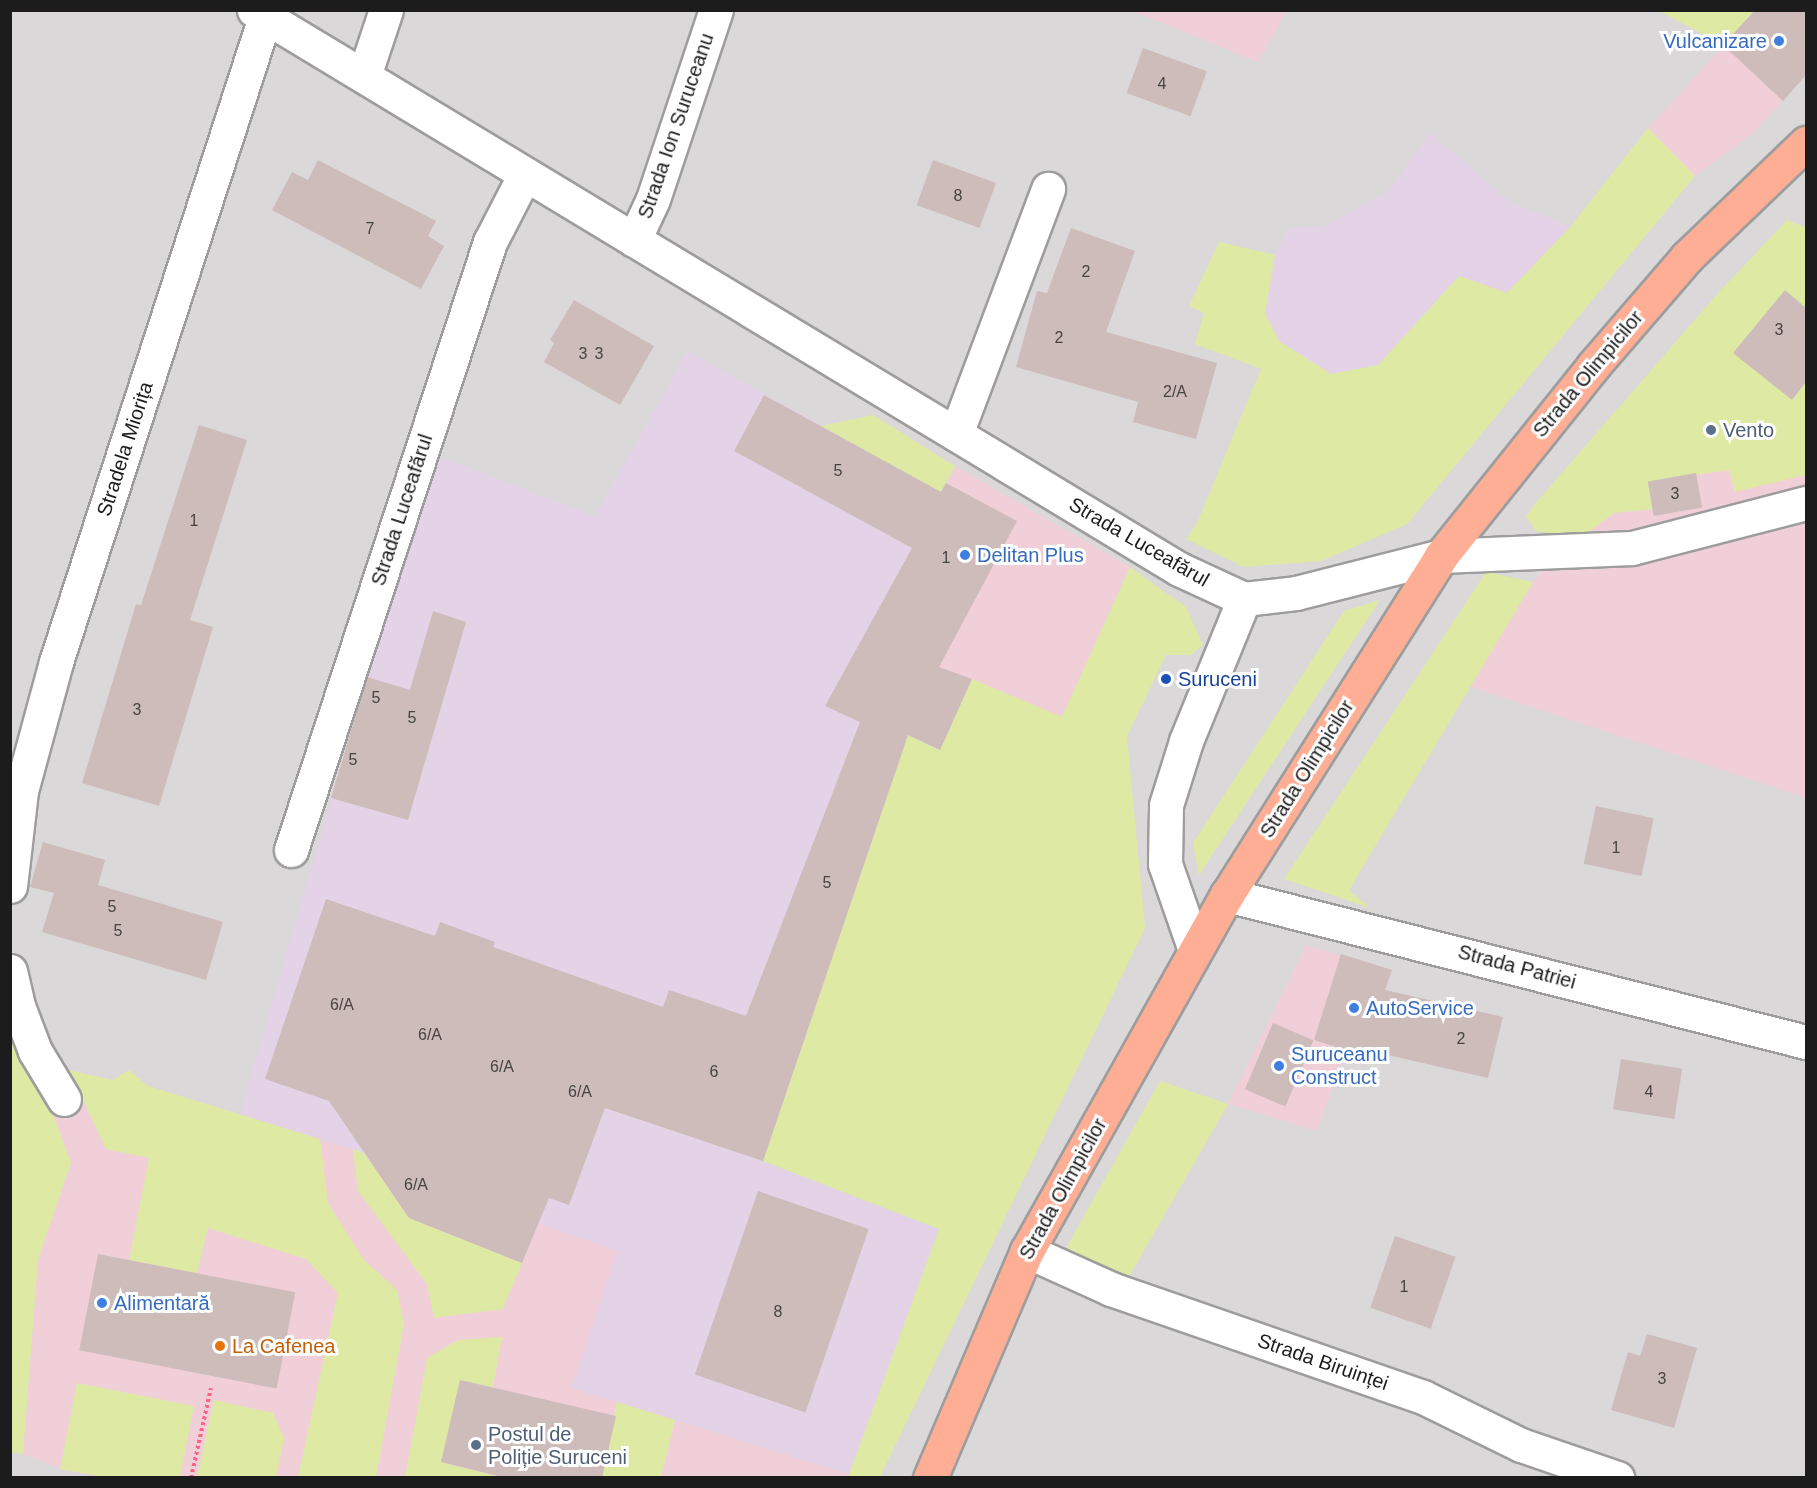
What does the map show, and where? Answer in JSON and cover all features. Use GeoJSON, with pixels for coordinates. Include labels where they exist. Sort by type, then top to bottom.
{"type":"FeatureCollection","features":[{"type":"Feature","properties":{"kind":"main road","name":"Strada Olimpicilor"},"geometry":{"type":"LineString","coordinates":[[930,1478],[1027,1251],[1227,895],[1441,556],[1593,366],[1687,257],[1805,150]]}},
{"type":"Feature","properties":{"kind":"street"},"geometry":{"type":"LineString","coordinates":[[364,76],[386,10]]}},
{"type":"Feature","properties":{"kind":"street","name":"Strada Ion Suruceanu"},"geometry":{"type":"LineString","coordinates":[[634,240],[653,200],[716,10]]}},
{"type":"Feature","properties":{"kind":"street","name":"Strada Luceafărul"},"geometry":{"type":"LineString","coordinates":[[259,14],[1179,569],[1244,598],[1296,593],[1441,556],[1632,548],[1806,504]]}},
{"type":"Feature","properties":{"kind":"street","name":"Stradela Miorița"},"geometry":{"type":"LineString","coordinates":[[10,886],[21,791],[56,662],[259,14]]}},
{"type":"Feature","properties":{"kind":"street","name":"Strada Luceafărul"},"geometry":{"type":"LineString","coordinates":[[291,850],[490,242],[525,174]]}},
{"type":"Feature","properties":{"kind":"street"},"geometry":{"type":"LineString","coordinates":[[956,434],[1048,189]]}},
{"type":"Feature","properties":{"kind":"street"},"geometry":{"type":"LineString","coordinates":[[1195,950],[1165,864],[1166,805],[1186,741],[1244,598]]}},
{"type":"Feature","properties":{"kind":"street","name":"Strada Patriei"},"geometry":{"type":"LineString","coordinates":[[1227,895],[1806,1042]]}},
{"type":"Feature","properties":{"kind":"street"},"geometry":{"type":"LineString","coordinates":[[10,971],[18,1006],[35,1051],[64,1099]]}},
{"type":"Feature","properties":{"kind":"street","name":"Strada Biruinței"},"geometry":{"type":"LineString","coordinates":[[1027,1251],[1111,1289],[1423,1397],[1521,1445],[1617,1478]]}},
{"type":"Feature","properties":{"kind":"path"},"geometry":{"type":"LineString","coordinates":[[191,1478],[211,1388]]}},
{"type":"Feature","properties":{"kind":"shaded area"},"geometry":{"type":"Polygon","coordinates":[[[11,11],[1806,11],[1806,1477],[11,1477],[11,11]]]}},
{"type":"Feature","properties":{"kind":"shaded area"},"geometry":{"type":"Polygon","coordinates":[[[1133,11],[1287,11],[1258,62],[1133,11]]]}},
{"type":"Feature","properties":{"kind":"shaded area"},"geometry":{"type":"Polygon","coordinates":[[[1755,11],[1806,11],[1806,75],[1754,133],[1695,176],[1648,128],[1755,11]]]}},
{"type":"Feature","properties":{"kind":"shaded area"},"geometry":{"type":"Polygon","coordinates":[[[1430,133],[1510,202],[1571,226],[1506,293],[1459,277],[1378,365],[1331,374],[1279,341],[1265,313],[1275,255],[1289,228],[1325,226],[1389,191],[1430,133]]]}},
{"type":"Feature","properties":{"kind":"shaded area"},"geometry":{"type":"Polygon","coordinates":[[[1806,232],[1806,798],[1469,686],[1533,582],[1806,232]]]}},
{"type":"Feature","properties":{"kind":"shaded area"},"geometry":{"type":"Polygon","coordinates":[[[688,351],[941,492],[888,593],[958,631],[939,667],[972,679],[940,750],[908,735],[763,1161],[939,1229],[849,1474],[572,1388],[617,1251],[539,1223],[522,1263],[409,1218],[364,1153],[240,1114],[367,677],[438,456],[595,516],[688,351]]]}},
{"type":"Feature","properties":{"kind":"shaded area"},"geometry":{"type":"Polygon","coordinates":[[[955,466],[1130,567],[1062,717],[939,667],[888,593],[955,466]]]}},
{"type":"Feature","properties":{"kind":"shaded area"},"geometry":{"type":"Polygon","coordinates":[[[1306,945],[1392,970],[1364,1056],[1346,1050],[1317,1131],[1228,1104],[1306,945]]]}},
{"type":"Feature","properties":{"kind":"shaded area"},"geometry":{"type":"Polygon","coordinates":[[[69,1070],[112,1080],[129,1070],[148,1086],[364,1153],[617,1251],[572,1388],[849,1474],[848,1478],[105,1478],[60,1469],[23,1454],[38,1259],[71,1163],[49,1103],[69,1070]]]}},
{"type":"Feature","properties":{"kind":"green space"},"geometry":{"type":"Polygon","coordinates":[[[1659,11],[1755,11],[1723,45],[1659,11]]]}},
{"type":"Feature","properties":{"kind":"green space"},"geometry":{"type":"Polygon","coordinates":[[[1648,128],[1695,176],[1407,524],[1322,561],[1244,567],[1186,539],[1197,523],[1261,369],[1195,344],[1204,313],[1189,306],[1219,242],[1275,255],[1265,313],[1279,341],[1331,374],[1378,365],[1459,276],[1507,293],[1571,226],[1648,128]]]}},
{"type":"Feature","properties":{"kind":"green space"},"geometry":{"type":"Polygon","coordinates":[[[1787,220],[1806,227],[1806,475],[1735,492],[1729,470],[1648,482],[1653,509],[1614,513],[1580,539],[1536,531],[1526,517],[1534,505],[1719,292],[1787,220]]]}},
{"type":"Feature","properties":{"kind":"green space"},"geometry":{"type":"Polygon","coordinates":[[[873,415],[955,466],[941,492],[821,426],[873,415]]]}},
{"type":"Feature","properties":{"kind":"green space"},"geometry":{"type":"Polygon","coordinates":[[[1130,567],[1186,607],[1203,645],[1191,655],[1166,655],[1127,736],[1145,928],[880,1477],[848,1477],[939,1229],[763,1161],[908,735],[940,750],[972,679],[1062,717],[1130,567]]]}},
{"type":"Feature","properties":{"kind":"green space"},"geometry":{"type":"Polygon","coordinates":[[[1486,572],[1533,582],[1349,890],[1370,908],[1284,879],[1486,572]]]}},
{"type":"Feature","properties":{"kind":"green space"},"geometry":{"type":"Polygon","coordinates":[[[1380,600],[1199,875],[1193,843],[1344,611],[1380,600]]]}},
{"type":"Feature","properties":{"kind":"green space"},"geometry":{"type":"Polygon","coordinates":[[[10,1027],[49,1103],[71,1163],[38,1259],[23,1454],[10,1452],[10,1027]]]}},
{"type":"Feature","properties":{"kind":"green space"},"geometry":{"type":"Polygon","coordinates":[[[69,1070],[112,1080],[129,1070],[148,1086],[320,1139],[328,1203],[364,1260],[397,1290],[404,1324],[376,1477],[298,1477],[338,1293],[306,1259],[208,1228],[197,1273],[129,1260],[149,1158],[106,1149],[69,1070]]]}},
{"type":"Feature","properties":{"kind":"green space"},"geometry":{"type":"Polygon","coordinates":[[[1160,1081],[1228,1104],[1126,1282],[1079,1262],[1067,1246],[1160,1081]]]}},
{"type":"Feature","properties":{"kind":"green space"},"geometry":{"type":"Polygon","coordinates":[[[353,1149],[364,1153],[409,1218],[522,1263],[503,1309],[434,1318],[427,1284],[358,1191],[353,1149]]]}},
{"type":"Feature","properties":{"kind":"green space"},"geometry":{"type":"Polygon","coordinates":[[[502,1337],[493,1387],[460,1380],[441,1462],[500,1477],[405,1478],[427,1358],[458,1340],[502,1337]]]}},
{"type":"Feature","properties":{"kind":"green space"},"geometry":{"type":"Polygon","coordinates":[[[77,1383],[194,1406],[180,1477],[105,1477],[60,1469],[77,1383]]]}},
{"type":"Feature","properties":{"kind":"green space"},"geometry":{"type":"Polygon","coordinates":[[[214,1400],[273,1413],[284,1438],[276,1477],[197,1477],[214,1400]]]}},
{"type":"Feature","properties":{"kind":"green space"},"geometry":{"type":"Polygon","coordinates":[[[617,1402],[675,1420],[661,1477],[602,1477],[617,1402]]]}},
{"type":"Feature","properties":{"kind":"building"},"geometry":{"type":"Polygon","coordinates":[[[1755,10],[1806,10],[1806,75],[1783,101],[1723,45],[1755,10]]]}},
{"type":"Feature","properties":{"kind":"building"},"geometry":{"type":"Polygon","coordinates":[[[1143,48],[1207,71],[1190,116],[1127,93],[1143,48]]]}},
{"type":"Feature","properties":{"kind":"building"},"geometry":{"type":"Polygon","coordinates":[[[318,160],[436,221],[428,236],[444,246],[421,289],[272,210],[292,172],[308,180],[318,160]]]}},
{"type":"Feature","properties":{"kind":"building"},"geometry":{"type":"Polygon","coordinates":[[[933,160],[996,183],[980,228],[917,205],[933,160]]]}},
{"type":"Feature","properties":{"kind":"building"},"geometry":{"type":"Polygon","coordinates":[[[1071,228],[1135,251],[1106,332],[1217,363],[1196,439],[1133,422],[1138,402],[1016,367],[1037,291],[1047,293],[1071,228]]]}},
{"type":"Feature","properties":{"kind":"building"},"geometry":{"type":"Polygon","coordinates":[[[1785,290],[1806,308],[1806,382],[1792,400],[1733,353],[1785,290]]]}},
{"type":"Feature","properties":{"kind":"building"},"geometry":{"type":"Polygon","coordinates":[[[574,300],[654,346],[620,405],[544,362],[554,343],[550,340],[574,300]]]}},
{"type":"Feature","properties":{"kind":"building"},"geometry":{"type":"Polygon","coordinates":[[[764,395],[941,492],[946,483],[1017,521],[939,667],[972,679],[940,750],[908,735],[763,1161],[605,1108],[569,1205],[549,1198],[522,1263],[409,1218],[329,1101],[265,1079],[326,899],[435,936],[440,922],[495,942],[493,947],[663,1007],[669,990],[746,1016],[860,722],[825,706],[912,548],[734,451],[764,395]]]}},
{"type":"Feature","properties":{"kind":"building"},"geometry":{"type":"Polygon","coordinates":[[[199,425],[247,440],[190,620],[213,627],[159,806],[82,783],[136,604],[141,605],[199,425]]]}},
{"type":"Feature","properties":{"kind":"building"},"geometry":{"type":"Polygon","coordinates":[[[1696,473],[1702,507],[1654,516],[1648,482],[1696,473]]]}},
{"type":"Feature","properties":{"kind":"building"},"geometry":{"type":"Polygon","coordinates":[[[433,611],[466,622],[408,820],[331,798],[367,677],[410,690],[433,611]]]}},
{"type":"Feature","properties":{"kind":"building"},"geometry":{"type":"Polygon","coordinates":[[[1596,806],[1654,818],[1641,876],[1584,864],[1596,806]]]}},
{"type":"Feature","properties":{"kind":"building"},"geometry":{"type":"Polygon","coordinates":[[[43,842],[105,860],[98,885],[223,922],[206,980],[42,932],[54,893],[30,887],[43,842]]]}},
{"type":"Feature","properties":{"kind":"building"},"geometry":{"type":"Polygon","coordinates":[[[1341,954],[1392,970],[1385,990],[1503,1017],[1488,1078],[1366,1050],[1364,1056],[1314,1040],[1341,954]]]}},
{"type":"Feature","properties":{"kind":"building"},"geometry":{"type":"Polygon","coordinates":[[[1273,1023],[1314,1040],[1285,1106],[1245,1089],[1273,1023]]]}},
{"type":"Feature","properties":{"kind":"building"},"geometry":{"type":"Polygon","coordinates":[[[1621,1059],[1682,1069],[1674,1119],[1613,1109],[1621,1059]]]}},
{"type":"Feature","properties":{"kind":"building"},"geometry":{"type":"Polygon","coordinates":[[[758,1191],[869,1229],[805,1413],[695,1374],[758,1191]]]}},
{"type":"Feature","properties":{"kind":"building"},"geometry":{"type":"Polygon","coordinates":[[[1395,1236],[1456,1257],[1431,1329],[1370,1308],[1395,1236]]]}},
{"type":"Feature","properties":{"kind":"building"},"geometry":{"type":"Polygon","coordinates":[[[98,1254],[295,1292],[277,1389],[79,1350],[98,1254]]]}},
{"type":"Feature","properties":{"kind":"building"},"geometry":{"type":"Polygon","coordinates":[[[1647,1334],[1697,1348],[1674,1428],[1611,1410],[1628,1352],[1640,1356],[1647,1334]]]}},
{"type":"Feature","properties":{"kind":"building"},"geometry":{"type":"Polygon","coordinates":[[[460,1380],[616,1416],[602,1478],[506,1478],[441,1462],[460,1380]]]}},
{"type":"Feature","properties":{"kind":"place","name":"Vulcanizare"},"geometry":{"type":"Point","coordinates":[1779,41]}},
{"type":"Feature","properties":{"kind":"place","name":"Vento"},"geometry":{"type":"Point","coordinates":[1711,430]}},
{"type":"Feature","properties":{"kind":"place","name":"Delitan Plus"},"geometry":{"type":"Point","coordinates":[965,555]}},
{"type":"Feature","properties":{"kind":"place","name":"Suruceni"},"geometry":{"type":"Point","coordinates":[1166,679]}},
{"type":"Feature","properties":{"kind":"place","name":"AutoService"},"geometry":{"type":"Point","coordinates":[1354,1008]}},
{"type":"Feature","properties":{"kind":"place","name":"Suruceanu Construct"},"geometry":{"type":"Point","coordinates":[1279,1066]}},
{"type":"Feature","properties":{"kind":"place","name":"Alimentară"},"geometry":{"type":"Point","coordinates":[102,1303]}},
{"type":"Feature","properties":{"kind":"place","name":"La Cafenea"},"geometry":{"type":"Point","coordinates":[220,1346]}},
{"type":"Feature","properties":{"kind":"place","name":"Postul de Poliție Suruceni"},"geometry":{"type":"Point","coordinates":[476,1445]}}]}
